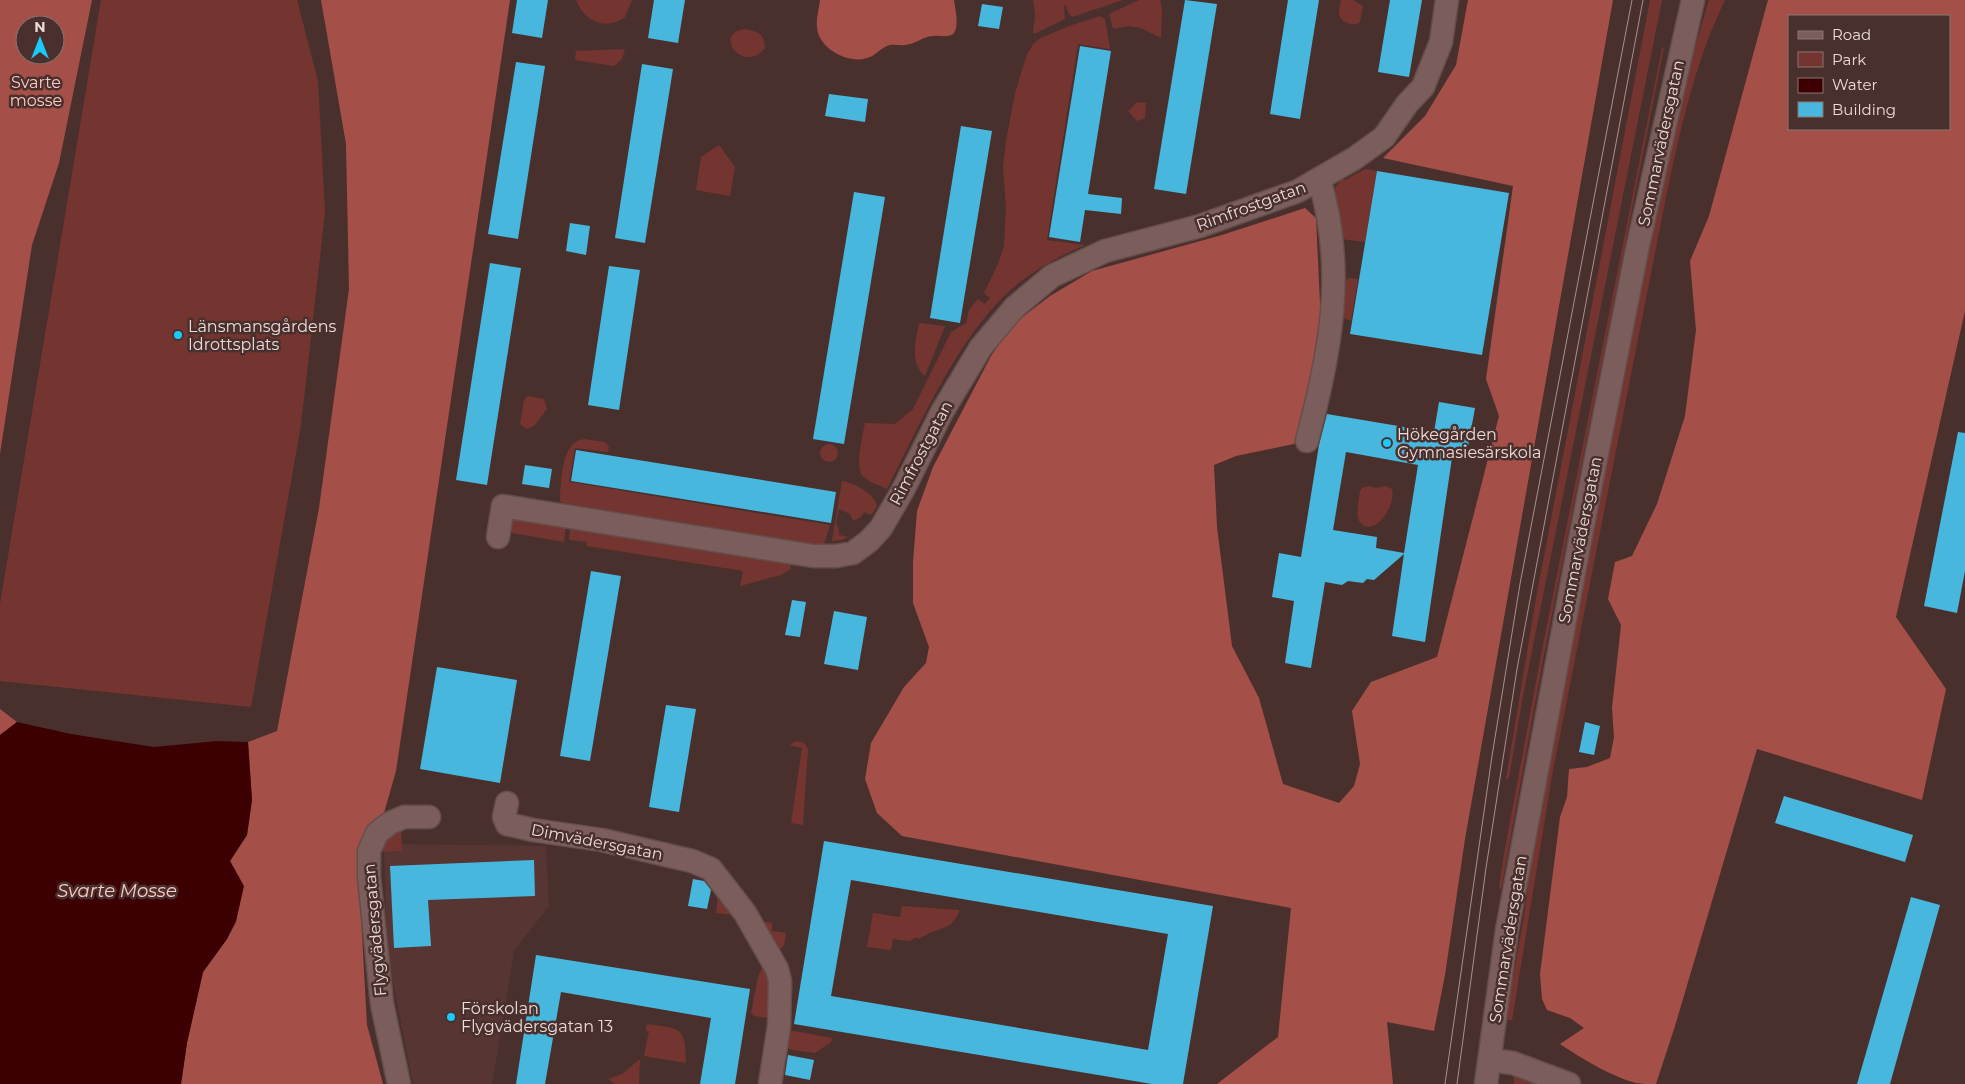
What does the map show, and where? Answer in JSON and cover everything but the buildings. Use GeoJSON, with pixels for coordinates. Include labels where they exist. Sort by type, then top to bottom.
{"type":"FeatureCollection","features":[{"type":"Feature","properties":{"kind":"street","name":"Rimfrostgatan"},"geometry":{"type":"LineString","coordinates":[[498,537],[503,506],[813,556],[836,556],[853,552],[869,541],[881,528],[903,490],[942,412],[981,346],[1015,307],[1039,286],[1060,272],[1105,251],[1231,216],[1298,191],[1355,158],[1384,136],[1407,104],[1423,87],[1441,42],[1447,0]]}},
{"type":"Feature","properties":{"kind":"street","name":"Sommarvädersgatan"},"geometry":{"type":"LineString","coordinates":[[1486,1084],[1507,930],[1579,545],[1637,250],[1693,0]]}},
{"type":"Feature","properties":{"kind":"street","name":"Rimfrostgatan"},"geometry":{"type":"LineString","coordinates":[[1307,441],[1324,375],[1333,308],[1331,244],[1324,199],[1318,180]]}},
{"type":"Feature","properties":{"kind":"street","name":"Dimvädersgatan"},"geometry":{"type":"LineString","coordinates":[[507,803],[504,817],[507,824],[533,830],[602,840],[692,861],[711,869],[745,913],[777,969],[780,981],[779,1026],[770,1084]]}},
{"type":"Feature","properties":{"kind":"street","name":"Flygvädersgatan"},"geometry":{"type":"LineString","coordinates":[[398,1084],[382,1004],[369,877],[369,851],[377,833],[390,822],[404,817],[429,817]]}},
{"type":"Feature","properties":{"kind":"street"},"geometry":{"type":"LineString","coordinates":[[1490,1060],[1513,1062],[1569,1084]]}},
{"type":"Feature","properties":{"kind":"shaded area","name":"Förskolan Flygvädersgatan 13"},"geometry":{"type":"Polygon","coordinates":[[[384,844],[546,846],[549,906],[514,951],[492,1084],[413,1084],[387,951],[384,844]]]}},
{"type":"Feature","properties":{"kind":"green space","name":"Svarte mosse"},"geometry":{"type":"Polygon","coordinates":[[[0,0],[92,0],[59,163],[32,245],[0,454],[0,0]]]}},
{"type":"Feature","properties":{"kind":"green space","name":"Länsmansgårdens Idrottsplats"},"geometry":{"type":"Polygon","coordinates":[[[101,0],[297,0],[318,81],[325,212],[301,425],[251,707],[0,681],[0,604],[101,0]]]}},
{"type":"Feature","properties":{"kind":"green space"},"geometry":{"type":"Polygon","coordinates":[[[321,0],[510,0],[396,771],[384,813],[362,837],[358,862],[367,1025],[383,1084],[181,1084],[187,1043],[203,972],[227,939],[236,922],[243,886],[230,861],[247,835],[252,800],[248,742],[277,731],[319,508],[349,289],[346,144],[321,0]]]}},
{"type":"Feature","properties":{"kind":"green space"},"geometry":{"type":"Polygon","coordinates":[[[576,0],[632,0],[625,17],[618,21],[603,24],[590,19],[580,8],[576,0]]]}},
{"type":"Feature","properties":{"kind":"green space"},"geometry":{"type":"Polygon","coordinates":[[[820,0],[954,0],[956,27],[951,35],[930,36],[905,45],[890,45],[870,57],[854,59],[837,54],[823,42],[817,27],[820,0]]]}},
{"type":"Feature","properties":{"kind":"green space"},"geometry":{"type":"Polygon","coordinates":[[[1033,0],[1123,0],[1072,17],[1066,5],[1064,7],[1065,19],[1034,34],[1035,15],[1033,0]]]}},
{"type":"Feature","properties":{"kind":"green space"},"geometry":{"type":"Polygon","coordinates":[[[1139,0],[1160,0],[1162,9],[1161,38],[1141,28],[1129,26],[1113,29],[1109,14],[1139,0]]]}},
{"type":"Feature","properties":{"kind":"green space"},"geometry":{"type":"Polygon","coordinates":[[[1341,0],[1353,0],[1363,6],[1360,22],[1351,24],[1341,19],[1339,13],[1341,0]]]}},
{"type":"Feature","properties":{"kind":"green space"},"geometry":{"type":"Polygon","coordinates":[[[1468,0],[1613,0],[1465,839],[1445,975],[1434,1031],[1387,1022],[1393,1084],[1217,1084],[1278,1037],[1291,908],[902,836],[877,813],[865,779],[871,743],[904,687],[926,663],[929,647],[913,603],[913,562],[917,511],[933,467],[991,356],[1012,325],[1050,296],[1092,271],[1222,235],[1305,208],[1316,218],[1321,325],[1302,434],[1294,444],[1236,456],[1214,465],[1217,527],[1232,646],[1259,698],[1283,784],[1339,803],[1354,786],[1360,764],[1352,711],[1371,682],[1437,657],[1499,416],[1486,379],[1513,186],[1383,158],[1425,116],[1456,65],[1468,0]]]}},
{"type":"Feature","properties":{"kind":"green space"},"geometry":{"type":"Polygon","coordinates":[[[1650,0],[1662,0],[1523,696],[1509,777],[1506,779],[1536,598],[1650,0]]]}},
{"type":"Feature","properties":{"kind":"green space"},"geometry":{"type":"Polygon","coordinates":[[[1709,0],[1725,0],[1706,46],[1690,94],[1667,192],[1552,776],[1512,1020],[1506,1020],[1525,909],[1540,790],[1614,410],[1682,91],[1709,0]]]}},
{"type":"Feature","properties":{"kind":"green space"},"geometry":{"type":"Polygon","coordinates":[[[1768,0],[1965,0],[1965,311],[1896,617],[1946,689],[1922,800],[1757,749],[1656,1084],[1641,1084],[1607,1072],[1560,1044],[1584,1028],[1570,1018],[1547,1010],[1542,999],[1540,974],[1560,817],[1567,797],[1569,769],[1587,767],[1610,758],[1614,737],[1612,708],[1621,625],[1608,599],[1615,562],[1632,556],[1657,504],[1685,416],[1696,330],[1690,261],[1709,216],[1768,0]]]}},
{"type":"Feature","properties":{"kind":"green space"},"geometry":{"type":"Polygon","coordinates":[[[1100,16],[1105,19],[1110,49],[1078,44],[1047,240],[1085,245],[1040,268],[1000,300],[966,342],[951,366],[887,489],[873,483],[862,475],[859,465],[865,423],[895,424],[913,409],[951,332],[966,323],[969,310],[978,299],[985,304],[990,298],[984,293],[998,264],[1004,246],[1006,209],[1003,167],[1006,141],[1015,93],[1027,54],[1034,43],[1041,38],[1100,16]]]}},
{"type":"Feature","properties":{"kind":"green space"},"geometry":{"type":"Polygon","coordinates":[[[745,29],[757,32],[762,36],[765,48],[756,55],[748,57],[740,55],[731,44],[731,37],[735,32],[745,29]]]}},
{"type":"Feature","properties":{"kind":"green space"},"geometry":{"type":"Polygon","coordinates":[[[1664,47],[1544,655],[1501,890],[1499,887],[1503,859],[1541,655],[1662,48],[1664,47]]]}},
{"type":"Feature","properties":{"kind":"green space"},"geometry":{"type":"Polygon","coordinates":[[[625,49],[622,59],[614,66],[575,60],[576,51],[625,49]]]}},
{"type":"Feature","properties":{"kind":"green space"},"geometry":{"type":"Polygon","coordinates":[[[1137,102],[1146,103],[1145,118],[1137,121],[1128,111],[1137,102]]]}},
{"type":"Feature","properties":{"kind":"green space"},"geometry":{"type":"Polygon","coordinates":[[[719,145],[735,167],[730,196],[696,190],[701,157],[719,145]]]}},
{"type":"Feature","properties":{"kind":"green space"},"geometry":{"type":"Polygon","coordinates":[[[1365,169],[1377,171],[1365,242],[1341,239],[1335,188],[1342,179],[1345,180],[1365,169]]]}},
{"type":"Feature","properties":{"kind":"green space"},"geometry":{"type":"Polygon","coordinates":[[[1349,278],[1358,279],[1351,321],[1344,318],[1346,280],[1349,278]]]}},
{"type":"Feature","properties":{"kind":"green space"},"geometry":{"type":"Polygon","coordinates":[[[920,323],[945,326],[925,376],[920,371],[915,359],[915,345],[920,323]]]}},
{"type":"Feature","properties":{"kind":"green space"},"geometry":{"type":"Polygon","coordinates":[[[528,396],[544,399],[547,409],[534,426],[526,429],[520,424],[524,400],[528,396]]]}},
{"type":"Feature","properties":{"kind":"green space"},"geometry":{"type":"Polygon","coordinates":[[[584,439],[605,442],[609,447],[608,452],[575,448],[569,482],[830,525],[824,544],[820,545],[562,503],[560,501],[560,494],[564,461],[571,446],[577,441],[584,439]]]}},
{"type":"Feature","properties":{"kind":"green space"},"geometry":{"type":"Polygon","coordinates":[[[829,444],[837,449],[838,453],[833,461],[829,462],[821,457],[820,453],[825,445],[829,444]]]}},
{"type":"Feature","properties":{"kind":"green space"},"geometry":{"type":"Polygon","coordinates":[[[842,481],[863,489],[872,497],[877,506],[871,515],[864,512],[861,517],[853,521],[850,514],[839,509],[836,523],[839,535],[849,537],[832,541],[842,481]]]}},
{"type":"Feature","properties":{"kind":"green space"},"geometry":{"type":"Polygon","coordinates":[[[1369,486],[1376,488],[1385,486],[1392,489],[1393,496],[1388,511],[1377,524],[1371,527],[1365,526],[1360,522],[1358,516],[1360,491],[1362,488],[1369,486]]]}},
{"type":"Feature","properties":{"kind":"green space"},"geometry":{"type":"Polygon","coordinates":[[[517,519],[566,527],[564,542],[506,532],[511,521],[517,519]]]}},
{"type":"Feature","properties":{"kind":"green space"},"geometry":{"type":"Polygon","coordinates":[[[570,527],[790,563],[791,569],[781,575],[740,586],[743,571],[587,546],[587,542],[569,540],[570,527]]]}},
{"type":"Feature","properties":{"kind":"green space"},"geometry":{"type":"Polygon","coordinates":[[[0,709],[17,722],[0,735],[0,709]]]}},
{"type":"Feature","properties":{"kind":"green space"},"geometry":{"type":"Polygon","coordinates":[[[796,741],[804,743],[808,749],[803,825],[791,823],[802,748],[790,745],[796,741]]]}},
{"type":"Feature","properties":{"kind":"green space"},"geometry":{"type":"Polygon","coordinates":[[[401,829],[402,851],[380,852],[387,833],[401,829]]]}},
{"type":"Feature","properties":{"kind":"green space"},"geometry":{"type":"Polygon","coordinates":[[[718,893],[734,915],[716,913],[718,893]]]}},
{"type":"Feature","properties":{"kind":"green space"},"geometry":{"type":"Polygon","coordinates":[[[902,906],[959,910],[959,912],[954,921],[948,926],[918,939],[917,937],[910,941],[893,939],[891,950],[867,947],[873,913],[900,917],[902,906]]]}},
{"type":"Feature","properties":{"kind":"green space"},"geometry":{"type":"Polygon","coordinates":[[[761,921],[772,923],[772,931],[786,933],[784,945],[781,949],[778,949],[761,921]]]}},
{"type":"Feature","properties":{"kind":"green space"},"geometry":{"type":"Polygon","coordinates":[[[763,965],[770,984],[767,1018],[754,1016],[751,1013],[758,977],[763,965]]]}},
{"type":"Feature","properties":{"kind":"green space"},"geometry":{"type":"Polygon","coordinates":[[[647,1024],[667,1027],[679,1032],[685,1042],[686,1063],[644,1056],[649,1031],[646,1031],[647,1024]]]}},
{"type":"Feature","properties":{"kind":"green space"},"geometry":{"type":"Polygon","coordinates":[[[794,1031],[832,1038],[831,1042],[815,1053],[793,1050],[787,1048],[788,1032],[794,1031]]]}},
{"type":"Feature","properties":{"kind":"green space"},"geometry":{"type":"Polygon","coordinates":[[[640,1059],[639,1084],[615,1084],[608,1079],[622,1074],[640,1059]]]}},
{"type":"Feature","properties":{"kind":"green space"},"geometry":{"type":"Polygon","coordinates":[[[1521,1075],[1541,1084],[1514,1084],[1514,1076],[1521,1075]]]}},
{"type":"Feature","properties":{"kind":"water","name":"Svarte Mosse"},"geometry":{"type":"Polygon","coordinates":[[[17,722],[71,734],[154,747],[217,741],[248,742],[252,800],[247,835],[230,861],[244,886],[236,921],[227,939],[203,972],[187,1043],[181,1084],[0,1084],[0,735],[17,722]]]}},
{"type":"Feature","properties":{"kind":"tram line"},"geometry":{"type":"LineString","coordinates":[[1445,1084],[1492,756],[1520,584],[1632,0]]}},
{"type":"Feature","properties":{"kind":"tram line"},"geometry":{"type":"LineString","coordinates":[[1457,1084],[1486,868],[1517,669],[1643,0]]}},
{"type":"Feature","properties":{"kind":"place","name":"Länsmansgårdens Idrottsplats"},"geometry":{"type":"Point","coordinates":[178,335]}},
{"type":"Feature","properties":{"kind":"place","name":"Hökegården Gymnasiesärskola"},"geometry":{"type":"Point","coordinates":[1387,443]}},
{"type":"Feature","properties":{"kind":"place","name":"Förskolan Flygvädersgatan 13"},"geometry":{"type":"Point","coordinates":[451,1017]}}]}
